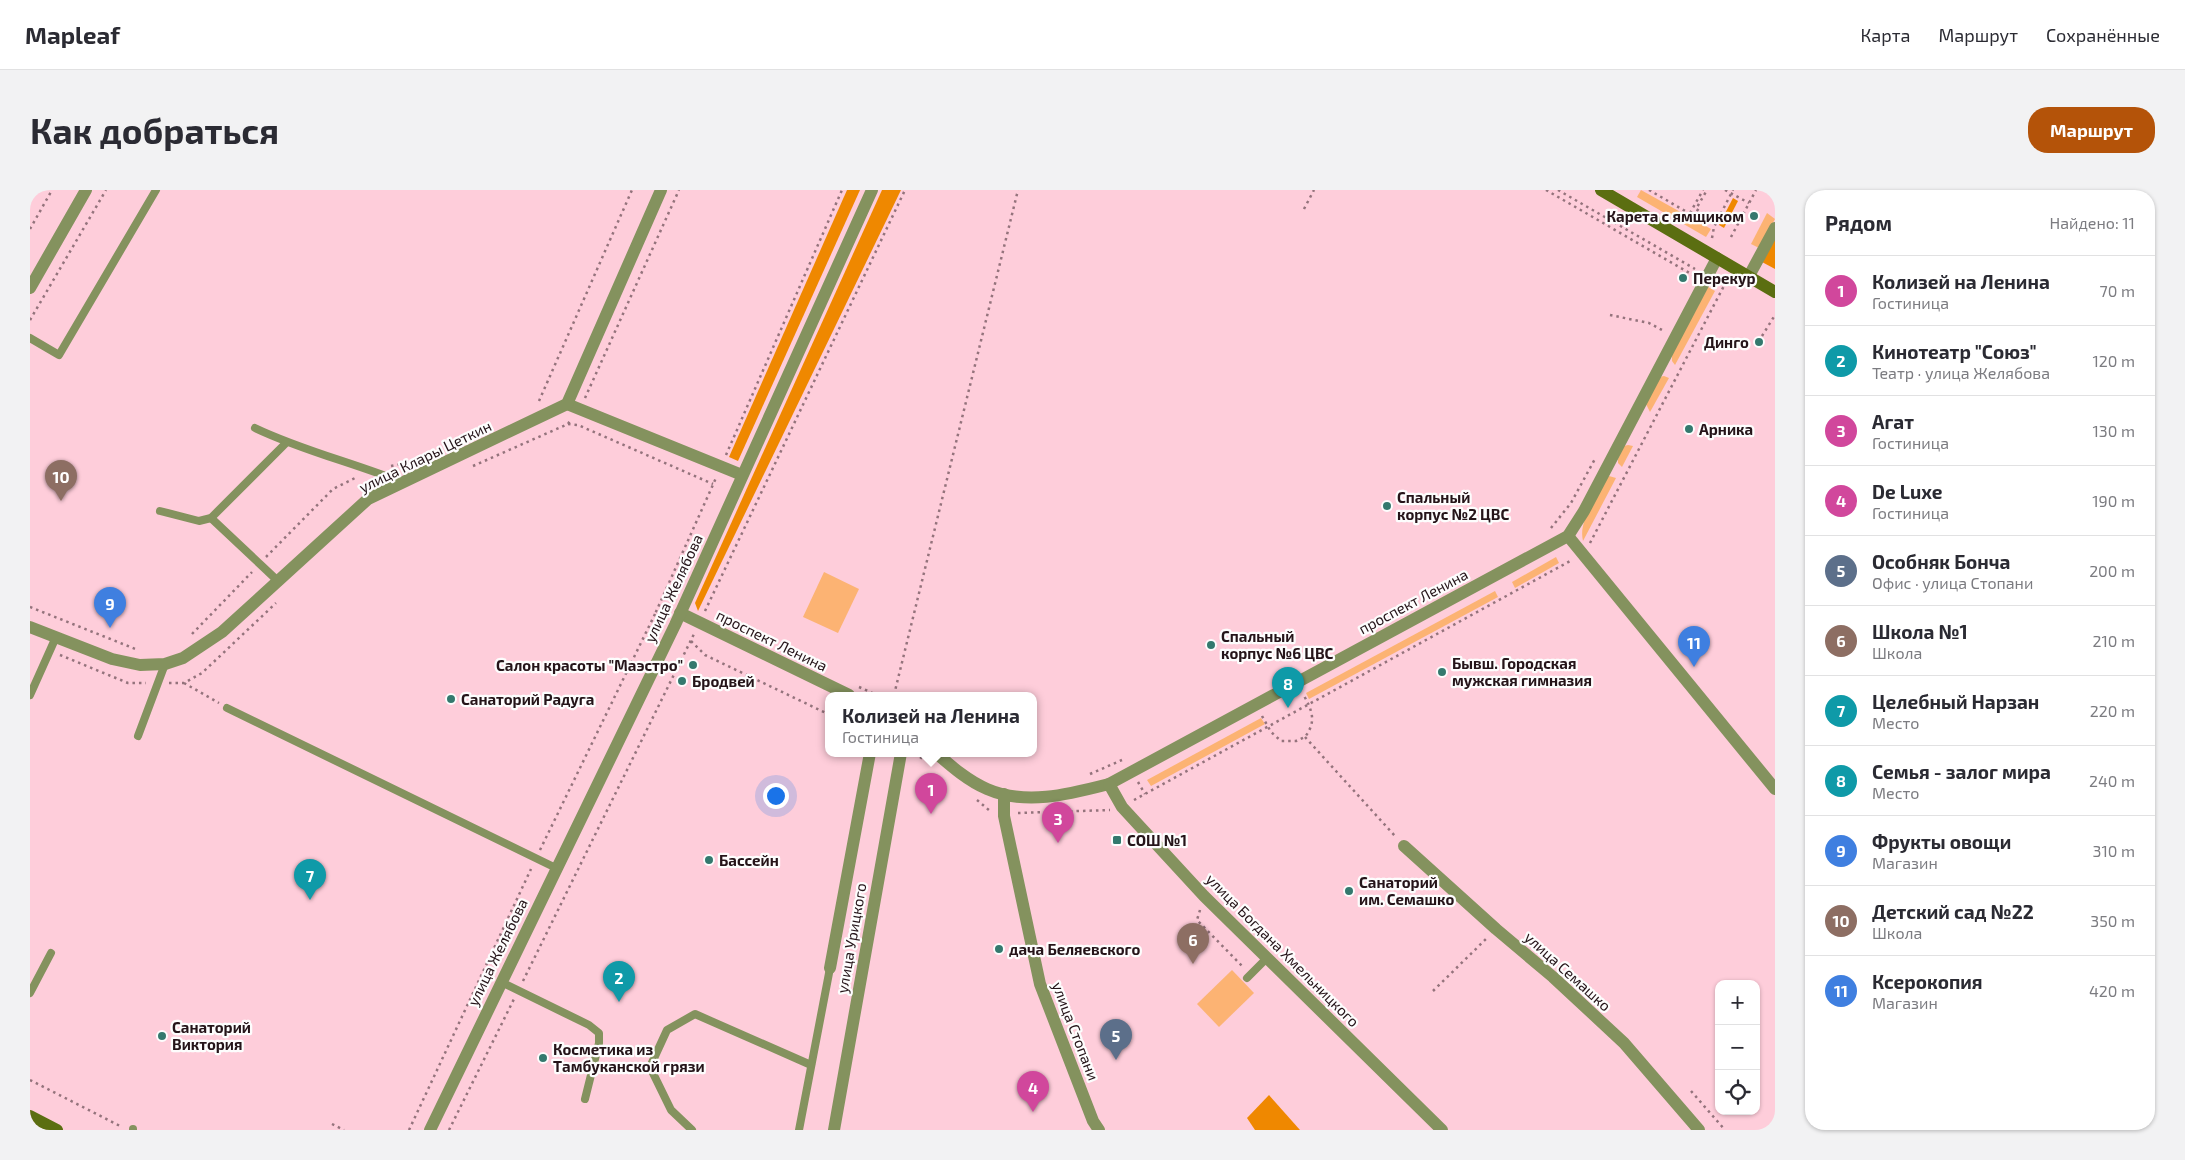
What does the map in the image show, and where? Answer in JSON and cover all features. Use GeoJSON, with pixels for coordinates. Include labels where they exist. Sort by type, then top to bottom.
{"type":"FeatureCollection","features":[{"type":"Feature","properties":{"kind":"main road"},"geometry":{"type":"LineString","coordinates":[[1601,190],[1775,292]]}},
{"type":"Feature","properties":{"kind":"main road"},"geometry":{"type":"LineString","coordinates":[[30,1116],[57,1130]]}},
{"type":"Feature","properties":{"kind":"street"},"geometry":{"type":"LineString","coordinates":[[30,288],[86,190]]}},
{"type":"Feature","properties":{"kind":"street"},"geometry":{"type":"LineString","coordinates":[[661,190],[567,404],[742,475]]}},
{"type":"Feature","properties":{"kind":"street","name":"улица Желябова"},"geometry":{"type":"LineString","coordinates":[[430,1130],[680,613],[872,190]]}},
{"type":"Feature","properties":{"kind":"street"},"geometry":{"type":"LineString","coordinates":[[1749,276],[1775,228]]}},
{"type":"Feature","properties":{"kind":"street","name":"проспект Ленина"},"geometry":{"type":"LineString","coordinates":[[941,757],[987,790],[1004,794],[1048,798],[1109,784],[1568,536],[1584,511],[1717,258]]}},
{"type":"Feature","properties":{"kind":"street","name":"улица Клары Цеткин"},"geometry":{"type":"LineString","coordinates":[[30,627],[112,659],[140,665],[165,664],[183,658],[222,632],[368,499],[567,404]]}},
{"type":"Feature","properties":{"kind":"street"},"geometry":{"type":"LineString","coordinates":[[1568,536],[1775,789]]}},
{"type":"Feature","properties":{"kind":"street","name":"проспект Ленина"},"geometry":{"type":"LineString","coordinates":[[680,613],[843,692]]}},
{"type":"Feature","properties":{"kind":"street","name":"улица Урицкого"},"geometry":{"type":"LineString","coordinates":[[830,968],[869,757]]}},
{"type":"Feature","properties":{"kind":"street","name":"улица Урицкого"},"geometry":{"type":"LineString","coordinates":[[834,1130],[900,757]]}},
{"type":"Feature","properties":{"kind":"street","name":"улица Богдана Хмельницкого"},"geometry":{"type":"LineString","coordinates":[[1109,784],[1125,811],[1204,896],[1442,1130]]}},
{"type":"Feature","properties":{"kind":"street","name":"улица Стопани"},"geometry":{"type":"LineString","coordinates":[[1004,794],[1004,816],[1040,984],[1093,1121],[1099,1130]]}},
{"type":"Feature","properties":{"kind":"street","name":"улица Семашко"},"geometry":{"type":"LineString","coordinates":[[1404,846],[1496,929],[1553,977],[1624,1043],[1704,1126]]}},
{"type":"Feature","properties":{"kind":"lane"},"geometry":{"type":"LineString","coordinates":[[30,338],[60,355],[156,190]]}},
{"type":"Feature","properties":{"kind":"lane"},"geometry":{"type":"LineString","coordinates":[[255,428],[286,443],[372,470],[404,483]]}},
{"type":"Feature","properties":{"kind":"lane"},"geometry":{"type":"LineString","coordinates":[[160,511],[199,522],[211,518],[286,443]]}},
{"type":"Feature","properties":{"kind":"lane"},"geometry":{"type":"LineString","coordinates":[[211,518],[279,582]]}},
{"type":"Feature","properties":{"kind":"lane"},"geometry":{"type":"LineString","coordinates":[[30,695],[56,637]]}},
{"type":"Feature","properties":{"kind":"lane"},"geometry":{"type":"LineString","coordinates":[[138,736],[165,664]]}},
{"type":"Feature","properties":{"kind":"lane"},"geometry":{"type":"LineString","coordinates":[[227,708],[556,868]]}},
{"type":"Feature","properties":{"kind":"lane"},"geometry":{"type":"LineString","coordinates":[[30,993],[51,953]]}},
{"type":"Feature","properties":{"kind":"lane"},"geometry":{"type":"LineString","coordinates":[[1249,976],[1268,958]]}},
{"type":"Feature","properties":{"kind":"lane"},"geometry":{"type":"LineString","coordinates":[[799,1130],[830,968]]}},
{"type":"Feature","properties":{"kind":"lane"},"geometry":{"type":"LineString","coordinates":[[501,982],[590,1025],[599,1033],[599,1043],[585,1099]]}},
{"type":"Feature","properties":{"kind":"lane"},"geometry":{"type":"LineString","coordinates":[[692,1130],[671,1110],[650,1067],[667,1030],[695,1014],[811,1064]]}},
{"type":"Feature","properties":{"kind":"path"},"geometry":{"type":"LineString","coordinates":[[30,229],[52,190]]}},
{"type":"Feature","properties":{"kind":"path"},"geometry":{"type":"LineString","coordinates":[[30,320],[106,190]]}},
{"type":"Feature","properties":{"kind":"path"},"geometry":{"type":"LineString","coordinates":[[724,458],[842,190]]}},
{"type":"Feature","properties":{"kind":"path"},"geometry":{"type":"LineString","coordinates":[[703,617],[905,190]]}},
{"type":"Feature","properties":{"kind":"path"},"geometry":{"type":"LineString","coordinates":[[895,692],[1018,190]]}},
{"type":"Feature","properties":{"kind":"path"},"geometry":{"type":"LineString","coordinates":[[1304,209],[1314,190]]}},
{"type":"Feature","properties":{"kind":"path"},"geometry":{"type":"LineString","coordinates":[[1546,190],[1693,274],[1688,283]]}},
{"type":"Feature","properties":{"kind":"path"},"geometry":{"type":"LineString","coordinates":[[1558,190],[1696,269]]}},
{"type":"Feature","properties":{"kind":"path"},"geometry":{"type":"LineString","coordinates":[[1649,190],[1700,219],[1704,214],[1696,209],[1708,190]]}},
{"type":"Feature","properties":{"kind":"path"},"geometry":{"type":"LineString","coordinates":[[1689,213],[1702,190]]}},
{"type":"Feature","properties":{"kind":"path"},"geometry":{"type":"LineString","coordinates":[[1725,190],[1732,192],[1749,203]]}},
{"type":"Feature","properties":{"kind":"path"},"geometry":{"type":"LineString","coordinates":[[1731,237],[1756,190]]}},
{"type":"Feature","properties":{"kind":"path"},"geometry":{"type":"LineString","coordinates":[[1712,238],[1714,227],[1732,192]]}},
{"type":"Feature","properties":{"kind":"path"},"geometry":{"type":"LineString","coordinates":[[30,216],[36,219]]}},
{"type":"Feature","properties":{"kind":"path"},"geometry":{"type":"LineString","coordinates":[[1588,546],[1727,280]]}},
{"type":"Feature","properties":{"kind":"path"},"geometry":{"type":"LineString","coordinates":[[1762,336],[1775,314]]}},
{"type":"Feature","properties":{"kind":"path"},"geometry":{"type":"LineString","coordinates":[[1610,315],[1648,323],[1662,330],[1667,323]]}},
{"type":"Feature","properties":{"kind":"path"},"geometry":{"type":"LineString","coordinates":[[568,424],[578,426],[714,484]]}},
{"type":"Feature","properties":{"kind":"path"},"geometry":{"type":"LineString","coordinates":[[1550,529],[1571,503],[1598,451]]}},
{"type":"Feature","properties":{"kind":"path"},"geometry":{"type":"LineString","coordinates":[[409,1130],[536,858],[655,614],[718,474]]}},
{"type":"Feature","properties":{"kind":"path"},"geometry":{"type":"LineString","coordinates":[[1131,802],[1575,558]]}},
{"type":"Feature","properties":{"kind":"path"},"geometry":{"type":"LineString","coordinates":[[655,614],[666,620]]}},
{"type":"Feature","properties":{"kind":"path"},"geometry":{"type":"LineString","coordinates":[[449,1130],[697,628]]}},
{"type":"Feature","properties":{"kind":"path"},"geometry":{"type":"LineString","coordinates":[[691,641],[705,655],[825,713]]}},
{"type":"Feature","properties":{"kind":"path"},"geometry":{"type":"LineString","coordinates":[[184,683],[227,708]]}},
{"type":"Feature","properties":{"kind":"path"},"geometry":{"type":"LineString","coordinates":[[1260,712],[1267,726],[1276,738],[1281,741],[1288,742],[1305,737],[1314,720],[1309,703],[1301,690]]}},
{"type":"Feature","properties":{"kind":"path"},"geometry":{"type":"LineString","coordinates":[[1305,737],[1404,846]]}},
{"type":"Feature","properties":{"kind":"path"},"geometry":{"type":"LineString","coordinates":[[1081,776],[1126,758]]}},
{"type":"Feature","properties":{"kind":"path"},"geometry":{"type":"LineString","coordinates":[[1136,776],[1145,794]]}},
{"type":"Feature","properties":{"kind":"path"},"geometry":{"type":"LineString","coordinates":[[1014,814],[1115,810]]}},
{"type":"Feature","properties":{"kind":"path"},"geometry":{"type":"LineString","coordinates":[[1197,920],[1249,976]]}},
{"type":"Feature","properties":{"kind":"path"},"geometry":{"type":"LineString","coordinates":[[1433,991],[1496,929]]}},
{"type":"Feature","properties":{"kind":"path"},"geometry":{"type":"LineString","coordinates":[[1210,939],[1213,936]]}},
{"type":"Feature","properties":{"kind":"path"},"geometry":{"type":"LineString","coordinates":[[30,1080],[131,1130]]}},
{"type":"Feature","properties":{"kind":"path"},"geometry":{"type":"LineString","coordinates":[[1691,1092],[1725,1130]]}},
{"type":"Feature","properties":{"kind":"path"},"geometry":{"type":"LineString","coordinates":[[1704,1126],[1713,1116]]}},
{"type":"Feature","properties":{"kind":"path"},"geometry":{"type":"LineString","coordinates":[[332,1124],[344,1130]]}},
{"type":"Feature","properties":{"kind":"shaded area"},"geometry":{"type":"Polygon","coordinates":[[[847,190],[860,190],[738,461],[729,457],[847,190]]]}},
{"type":"Feature","properties":{"kind":"shaded area"},"geometry":{"type":"Polygon","coordinates":[[[882,190],[901,190],[698,611],[695,603],[882,190]]]}},
{"type":"Feature","properties":{"kind":"shaded area"},"geometry":{"type":"Polygon","coordinates":[[[1641,190],[1711,229],[1706,237],[1637,197],[1641,190]]]}},
{"type":"Feature","properties":{"kind":"shaded area"},"geometry":{"type":"Polygon","coordinates":[[[1733,198],[1738,201],[1724,228],[1719,225],[1733,198]]]}},
{"type":"Feature","properties":{"kind":"shaded area"},"geometry":{"type":"Polygon","coordinates":[[[1767,213],[1775,219],[1759,248],[1751,244],[1767,213]]]}},
{"type":"Feature","properties":{"kind":"shaded area"},"geometry":{"type":"Polygon","coordinates":[[[1775,238],[1775,269],[1762,262],[1775,238]]]}},
{"type":"Feature","properties":{"kind":"shaded area"},"geometry":{"type":"Polygon","coordinates":[[[1708,287],[1715,291],[1675,365],[1672,361],[1672,355],[1708,287]]]}},
{"type":"Feature","properties":{"kind":"shaded area"},"geometry":{"type":"Polygon","coordinates":[[[1660,377],[1669,378],[1650,412],[1646,404],[1660,377]]]}},
{"type":"Feature","properties":{"kind":"shaded area"},"geometry":{"type":"Polygon","coordinates":[[[1624,446],[1633,446],[1622,467],[1618,463],[1618,459],[1624,446]]]}},
{"type":"Feature","properties":{"kind":"shaded area"},"geometry":{"type":"Polygon","coordinates":[[[1609,476],[1616,478],[1583,541],[1582,533],[1585,518],[1609,476]]]}},
{"type":"Feature","properties":{"kind":"shaded area"},"geometry":{"type":"Polygon","coordinates":[[[1556,557],[1559,563],[1515,588],[1512,582],[1556,557]]]}},
{"type":"Feature","properties":{"kind":"shaded area"},"geometry":{"type":"Polygon","coordinates":[[[824,572],[859,589],[838,633],[803,617],[824,572]]]}},
{"type":"Feature","properties":{"kind":"shaded area"},"geometry":{"type":"Polygon","coordinates":[[[1495,591],[1498,597],[1309,699],[1306,693],[1495,591]]]}},
{"type":"Feature","properties":{"kind":"shaded area"},"geometry":{"type":"Polygon","coordinates":[[[1261,718],[1265,724],[1151,786],[1147,780],[1261,718]]]}},
{"type":"Feature","properties":{"kind":"shaded area"},"geometry":{"type":"Polygon","coordinates":[[[1232,970],[1254,993],[1219,1027],[1197,1004],[1232,970]]]}},
{"type":"Feature","properties":{"kind":"shaded area"},"geometry":{"type":"Polygon","coordinates":[[[1269,1095],[1300,1130],[1255,1130],[1247,1118],[1269,1095]]]}},
{"type":"Feature","properties":{"kind":"place","name":"Карета с ямщиком"},"geometry":{"type":"Point","coordinates":[1754,216]}},
{"type":"Feature","properties":{"kind":"place","name":"Перекур"},"geometry":{"type":"Point","coordinates":[1683,278]}},
{"type":"Feature","properties":{"kind":"place","name":"Динго"},"geometry":{"type":"Point","coordinates":[1759,342]}},
{"type":"Feature","properties":{"kind":"place","name":"Арника"},"geometry":{"type":"Point","coordinates":[1689,429]}},
{"type":"Feature","properties":{"kind":"place","name":"Детский сад №22"},"geometry":{"type":"Point","coordinates":[61,501]}},
{"type":"Feature","properties":{"kind":"place","name":"Спальный корпус №2 ЦВС"},"geometry":{"type":"Point","coordinates":[1387,506]}},
{"type":"Feature","properties":{"kind":"place","name":"Фрукты овощи"},"geometry":{"type":"Point","coordinates":[110,628]}},
{"type":"Feature","properties":{"kind":"place","name":"Спальный корпус №6 ЦВС"},"geometry":{"type":"Point","coordinates":[1211,645]}},
{"type":"Feature","properties":{"kind":"place","name":"Салон красоты \"Маэстро\""},"geometry":{"type":"Point","coordinates":[693,665]}},
{"type":"Feature","properties":{"kind":"place","name":"Ксерокопия"},"geometry":{"type":"Point","coordinates":[1694,667]}},
{"type":"Feature","properties":{"kind":"place","name":"Бывш. Городская мужская гимназия"},"geometry":{"type":"Point","coordinates":[1442,672]}},
{"type":"Feature","properties":{"kind":"place","name":"Бродвей"},"geometry":{"type":"Point","coordinates":[682,681]}},
{"type":"Feature","properties":{"kind":"place","name":"Cанаторий Радуга"},"geometry":{"type":"Point","coordinates":[451,699]}},
{"type":"Feature","properties":{"kind":"place","name":"Семья - залог мира"},"geometry":{"type":"Point","coordinates":[1288,708]}},
{"type":"Feature","properties":{"kind":"place","name":"Колизей на Ленина"},"geometry":{"type":"Point","coordinates":[931,814]}},
{"type":"Feature","properties":{"kind":"place","name":"СОШ №1"},"geometry":{"type":"Point","coordinates":[1117,840]}},
{"type":"Feature","properties":{"kind":"place","name":"Агат"},"geometry":{"type":"Point","coordinates":[1058,843]}},
{"type":"Feature","properties":{"kind":"place","name":"Бассейн"},"geometry":{"type":"Point","coordinates":[709,860]}},
{"type":"Feature","properties":{"kind":"place","name":"Санаторий им. Семашко"},"geometry":{"type":"Point","coordinates":[1349,891]}},
{"type":"Feature","properties":{"kind":"place","name":"Целебный Нарзан"},"geometry":{"type":"Point","coordinates":[310,900]}},
{"type":"Feature","properties":{"kind":"place","name":"дача Беляевского"},"geometry":{"type":"Point","coordinates":[999,949]}},
{"type":"Feature","properties":{"kind":"place","name":"Школа №1"},"geometry":{"type":"Point","coordinates":[1193,964]}},
{"type":"Feature","properties":{"kind":"place","name":"Кинотеатр \"Союз\""},"geometry":{"type":"Point","coordinates":[619,1002]}},
{"type":"Feature","properties":{"kind":"place","name":"Санаторий Виктория"},"geometry":{"type":"Point","coordinates":[162,1036]}},
{"type":"Feature","properties":{"kind":"place","name":"Косметика из Тамбуканской грязи"},"geometry":{"type":"Point","coordinates":[543,1058]}},
{"type":"Feature","properties":{"kind":"place","name":"Особняк Бонча"},"geometry":{"type":"Point","coordinates":[1116,1060]}},
{"type":"Feature","properties":{"kind":"place","name":"De Luxe"},"geometry":{"type":"Point","coordinates":[1033,1112]}}]}
